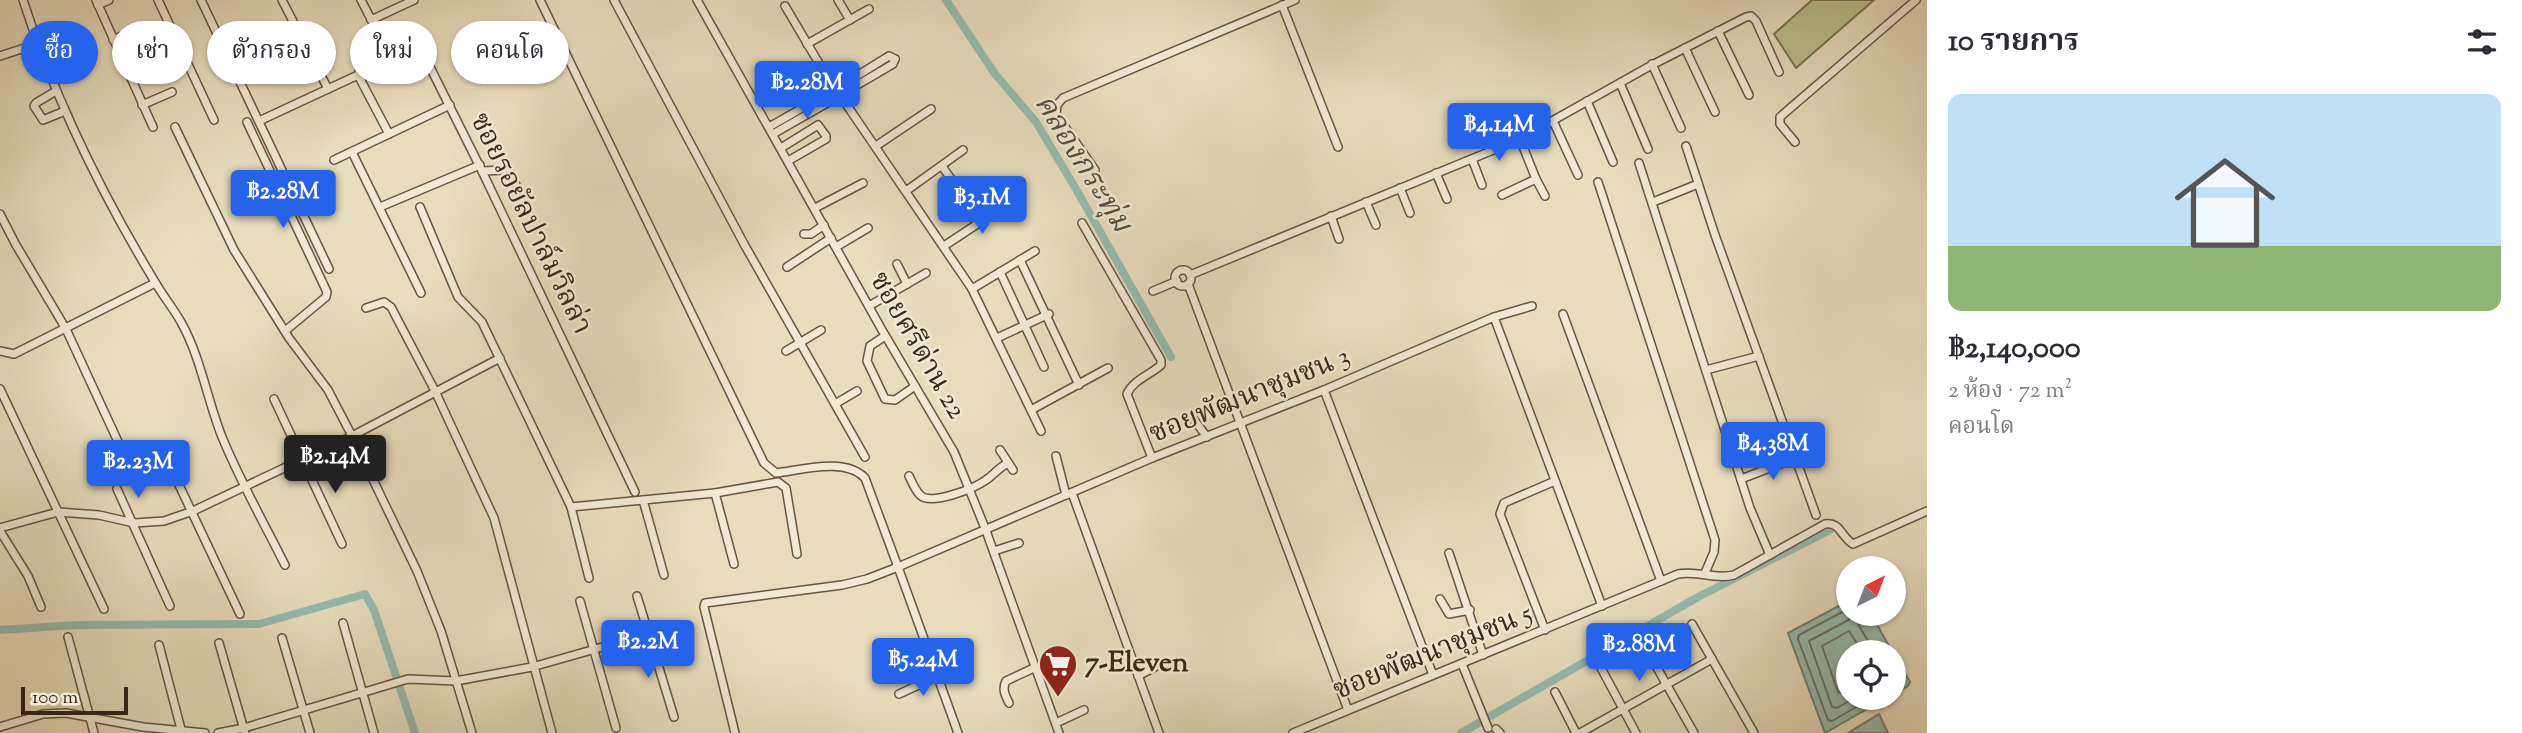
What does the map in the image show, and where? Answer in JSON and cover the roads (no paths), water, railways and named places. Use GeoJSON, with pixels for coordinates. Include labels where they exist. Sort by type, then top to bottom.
{"type":"FeatureCollection","features":[{"type":"Feature","properties":{"kind":"street"},"geometry":{"type":"LineString","coordinates":[[23,0],[30,21]]}},
{"type":"Feature","properties":{"kind":"street"},"geometry":{"type":"LineString","coordinates":[[109,0],[97,2],[112,38]]}},
{"type":"Feature","properties":{"kind":"street"},"geometry":{"type":"LineString","coordinates":[[158,0],[214,120]]}},
{"type":"Feature","properties":{"kind":"street"},"geometry":{"type":"LineString","coordinates":[[201,0],[329,269]]}},
{"type":"Feature","properties":{"kind":"street"},"geometry":{"type":"LineString","coordinates":[[282,0],[328,89]]}},
{"type":"Feature","properties":{"kind":"street"},"geometry":{"type":"LineString","coordinates":[[361,0],[372,21]]}},
{"type":"Feature","properties":{"kind":"street"},"geometry":{"type":"LineString","coordinates":[[377,21],[414,0]]}},
{"type":"Feature","properties":{"kind":"street"},"geometry":{"type":"LineString","coordinates":[[540,0],[764,463],[776,473],[849,467],[858,470],[865,478],[958,733]]}},
{"type":"Feature","properties":{"kind":"street"},"geometry":{"type":"LineString","coordinates":[[614,0],[744,244],[865,457]]}},
{"type":"Feature","properties":{"kind":"street","name":"ซอยศรีด่าน 22"},"geometry":{"type":"LineString","coordinates":[[697,0],[885,336],[950,445],[994,551],[1059,733]]}},
{"type":"Feature","properties":{"kind":"street"},"geometry":{"type":"LineString","coordinates":[[838,0],[850,20]]}},
{"type":"Feature","properties":{"kind":"street"},"geometry":{"type":"LineString","coordinates":[[1095,170],[1056,114],[1057,105],[1063,98],[1295,0]]}},
{"type":"Feature","properties":{"kind":"street"},"geometry":{"type":"LineString","coordinates":[[1795,142],[1780,124],[1780,117],[1916,0]]}},
{"type":"Feature","properties":{"kind":"street"},"geometry":{"type":"LineString","coordinates":[[1282,5],[1338,147]]}},
{"type":"Feature","properties":{"kind":"street"},"geometry":{"type":"LineString","coordinates":[[785,6],[807,44],[972,289],[1041,432]]}},
{"type":"Feature","properties":{"kind":"street"},"geometry":{"type":"LineString","coordinates":[[807,44],[869,9]]}},
{"type":"Feature","properties":{"kind":"street"},"geometry":{"type":"LineString","coordinates":[[1190,275],[1520,139],[1652,64],[1751,16],[1779,72]]}},
{"type":"Feature","properties":{"kind":"street"},"geometry":{"type":"LineString","coordinates":[[1718,31],[1749,95]]}},
{"type":"Feature","properties":{"kind":"street"},"geometry":{"type":"LineString","coordinates":[[1685,48],[1715,112]]}},
{"type":"Feature","properties":{"kind":"street"},"geometry":{"type":"LineString","coordinates":[[0,56],[21,49]]}},
{"type":"Feature","properties":{"kind":"street"},"geometry":{"type":"LineString","coordinates":[[771,130],[893,64],[895,59],[890,56],[839,92]]}},
{"type":"Feature","properties":{"kind":"street"},"geometry":{"type":"LineString","coordinates":[[1652,64],[1681,128]]}},
{"type":"Feature","properties":{"kind":"street"},"geometry":{"type":"LineString","coordinates":[[259,121],[350,79]]}},
{"type":"Feature","properties":{"kind":"street","name":"ซอยรอยัลปาล์มวิลล่า"},"geometry":{"type":"LineString","coordinates":[[437,80],[635,492]]}},
{"type":"Feature","properties":{"kind":"street"},"geometry":{"type":"LineString","coordinates":[[1620,83],[1648,149]]}},
{"type":"Feature","properties":{"kind":"street"},"geometry":{"type":"LineString","coordinates":[[54,84],[107,197],[155,283],[181,323],[222,436],[285,565]]}},
{"type":"Feature","properties":{"kind":"street"},"geometry":{"type":"LineString","coordinates":[[133,84],[153,127]]}},
{"type":"Feature","properties":{"kind":"street"},"geometry":{"type":"LineString","coordinates":[[363,84],[389,134]]}},
{"type":"Feature","properties":{"kind":"street"},"geometry":{"type":"LineString","coordinates":[[57,91],[34,106],[43,120],[65,111]]}},
{"type":"Feature","properties":{"kind":"street"},"geometry":{"type":"LineString","coordinates":[[142,106],[172,92]]}},
{"type":"Feature","properties":{"kind":"street"},"geometry":{"type":"LineString","coordinates":[[1587,101],[1612,162]]}},
{"type":"Feature","properties":{"kind":"street"},"geometry":{"type":"LineString","coordinates":[[334,160],[450,105]]}},
{"type":"Feature","properties":{"kind":"street"},"geometry":{"type":"LineString","coordinates":[[876,146],[931,109]]}},
{"type":"Feature","properties":{"kind":"street"},"geometry":{"type":"LineString","coordinates":[[1553,121],[1578,175]]}},
{"type":"Feature","properties":{"kind":"street"},"geometry":{"type":"LineString","coordinates":[[247,122],[327,292],[326,297],[285,331]]}},
{"type":"Feature","properties":{"kind":"street"},"geometry":{"type":"LineString","coordinates":[[781,148],[818,125],[826,136],[826,139],[789,161]]}},
{"type":"Feature","properties":{"kind":"street"},"geometry":{"type":"LineString","coordinates":[[175,127],[234,250],[285,331],[328,390],[352,436],[417,570],[441,631],[472,733]]}},
{"type":"Feature","properties":{"kind":"street"},"geometry":{"type":"LineString","coordinates":[[1520,139],[1545,195]]}},
{"type":"Feature","properties":{"kind":"street"},"geometry":{"type":"LineString","coordinates":[[1686,146],[1816,514]]}},
{"type":"Feature","properties":{"kind":"street"},"geometry":{"type":"LineString","coordinates":[[906,191],[963,150]]}},
{"type":"Feature","properties":{"kind":"street"},"geometry":{"type":"LineString","coordinates":[[352,152],[421,293]]}},
{"type":"Feature","properties":{"kind":"street"},"geometry":{"type":"LineString","coordinates":[[1472,159],[1482,185]]}},
{"type":"Feature","properties":{"kind":"street"},"geometry":{"type":"LineString","coordinates":[[1639,163],[1750,508],[1770,555]]}},
{"type":"Feature","properties":{"kind":"street"},"geometry":{"type":"LineString","coordinates":[[942,166],[980,221]]}},
{"type":"Feature","properties":{"kind":"street"},"geometry":{"type":"LineString","coordinates":[[380,206],[481,168],[508,170],[516,185]]}},
{"type":"Feature","properties":{"kind":"street"},"geometry":{"type":"LineString","coordinates":[[1436,173],[1447,200]]}},
{"type":"Feature","properties":{"kind":"street"},"geometry":{"type":"LineString","coordinates":[[1502,195],[1536,179]]}},
{"type":"Feature","properties":{"kind":"street"},"geometry":{"type":"LineString","coordinates":[[1598,182],[1715,540],[1714,552],[1705,573]]}},
{"type":"Feature","properties":{"kind":"street"},"geometry":{"type":"LineString","coordinates":[[815,208],[863,183]]}},
{"type":"Feature","properties":{"kind":"street"},"geometry":{"type":"LineString","coordinates":[[1653,202],[1698,184]]}},
{"type":"Feature","properties":{"kind":"street"},"geometry":{"type":"LineString","coordinates":[[1400,188],[1410,213]]}},
{"type":"Feature","properties":{"kind":"street"},"geometry":{"type":"LineString","coordinates":[[1366,202],[1376,225]]}},
{"type":"Feature","properties":{"kind":"street"},"geometry":{"type":"LineString","coordinates":[[944,246],[1006,205]]}},
{"type":"Feature","properties":{"kind":"street"},"geometry":{"type":"LineString","coordinates":[[420,207],[458,297],[482,323],[571,507],[589,578]]}},
{"type":"Feature","properties":{"kind":"street"},"geometry":{"type":"LineString","coordinates":[[0,214],[66,329],[132,472]]}},
{"type":"Feature","properties":{"kind":"street"},"geometry":{"type":"LineString","coordinates":[[1331,216],[1339,239]]}},
{"type":"Feature","properties":{"kind":"street"},"geometry":{"type":"LineString","coordinates":[[1082,223],[1161,360],[1161,365],[1131,386],[1127,394],[1152,458]]}},
{"type":"Feature","properties":{"kind":"street"},"geometry":{"type":"LineString","coordinates":[[804,234],[811,234],[824,225]]}},
{"type":"Feature","properties":{"kind":"street"},"geometry":{"type":"LineString","coordinates":[[836,247],[868,228]]}},
{"type":"Feature","properties":{"kind":"street"},"geometry":{"type":"LineString","coordinates":[[787,267],[831,238]]}},
{"type":"Feature","properties":{"kind":"street"},"geometry":{"type":"LineString","coordinates":[[972,289],[1035,251]]}},
{"type":"Feature","properties":{"kind":"street"},"geometry":{"type":"LineString","coordinates":[[1020,260],[1080,385]]}},
{"type":"Feature","properties":{"kind":"street"},"geometry":{"type":"LineString","coordinates":[[897,264],[907,284]]}},
{"type":"Feature","properties":{"kind":"street"},"geometry":{"type":"LineString","coordinates":[[1188,284],[1180,285],[1176,276],[1180,271],[1187,271],[1190,275]]}},
{"type":"Feature","properties":{"kind":"street"},"geometry":{"type":"LineString","coordinates":[[1000,272],[1044,368]]}},
{"type":"Feature","properties":{"kind":"street"},"geometry":{"type":"LineString","coordinates":[[869,306],[926,273]]}},
{"type":"Feature","properties":{"kind":"street"},"geometry":{"type":"LineString","coordinates":[[1190,275],[1188,284],[1348,710]]}},
{"type":"Feature","properties":{"kind":"street"},"geometry":{"type":"LineString","coordinates":[[1153,291],[1177,281]]}},
{"type":"Feature","properties":{"kind":"street"},"geometry":{"type":"LineString","coordinates":[[0,351],[14,355],[155,283]]}},
{"type":"Feature","properties":{"kind":"street"},"geometry":{"type":"LineString","coordinates":[[366,308],[384,302],[391,307],[435,391],[494,517],[532,667],[552,733]]}},
{"type":"Feature","properties":{"kind":"street","name":"ซอยพัฒนาชุมชน 3"},"geometry":{"type":"LineString","coordinates":[[735,733],[705,603],[842,585],[867,579],[1494,317],[1532,306]]}},
{"type":"Feature","properties":{"kind":"street"},"geometry":{"type":"LineString","coordinates":[[1563,314],[1661,581]]}},
{"type":"Feature","properties":{"kind":"street"},"geometry":{"type":"LineString","coordinates":[[997,338],[1047,315]]}},
{"type":"Feature","properties":{"kind":"street"},"geometry":{"type":"LineString","coordinates":[[1494,317],[1602,606]]}},
{"type":"Feature","properties":{"kind":"street"},"geometry":{"type":"LineString","coordinates":[[786,351],[821,330]]}},
{"type":"Feature","properties":{"kind":"street"},"geometry":{"type":"LineString","coordinates":[[885,336],[870,346],[867,361],[885,399],[895,400],[915,386]]}},
{"type":"Feature","properties":{"kind":"street"},"geometry":{"type":"LineString","coordinates":[[1706,370],[1759,356]]}},
{"type":"Feature","properties":{"kind":"street"},"geometry":{"type":"LineString","coordinates":[[41,607],[28,576],[0,530],[58,512],[99,515],[134,523],[164,521],[193,511],[352,436],[500,358]]}},
{"type":"Feature","properties":{"kind":"street"},"geometry":{"type":"LineString","coordinates":[[1031,410],[1108,369]]}},
{"type":"Feature","properties":{"kind":"street"},"geometry":{"type":"LineString","coordinates":[[0,389],[104,609]]}},
{"type":"Feature","properties":{"kind":"street"},"geometry":{"type":"LineString","coordinates":[[1324,390],[1433,675]]}},
{"type":"Feature","properties":{"kind":"street"},"geometry":{"type":"LineString","coordinates":[[835,404],[858,391]]}},
{"type":"Feature","properties":{"kind":"street"},"geometry":{"type":"LineString","coordinates":[[274,399],[342,544]]}},
{"type":"Feature","properties":{"kind":"street"},"geometry":{"type":"LineString","coordinates":[[1192,417],[1207,437]]}},
{"type":"Feature","properties":{"kind":"street"},"geometry":{"type":"LineString","coordinates":[[909,476],[921,496],[938,499],[987,479],[997,468],[1010,467],[1000,450]]}},
{"type":"Feature","properties":{"kind":"street"},"geometry":{"type":"LineString","coordinates":[[1056,456],[1159,733]]}},
{"type":"Feature","properties":{"kind":"street"},"geometry":{"type":"LineString","coordinates":[[1741,479],[1796,458]]}},
{"type":"Feature","properties":{"kind":"street"},"geometry":{"type":"LineString","coordinates":[[171,468],[240,614]]}},
{"type":"Feature","properties":{"kind":"street"},"geometry":{"type":"LineString","coordinates":[[1545,629],[1500,514],[1504,503],[1555,481]]}},
{"type":"Feature","properties":{"kind":"street"},"geometry":{"type":"LineString","coordinates":[[571,507],[715,493],[778,482],[786,488],[797,554]]}},
{"type":"Feature","properties":{"kind":"street"},"geometry":{"type":"LineString","coordinates":[[117,489],[170,607]]}},
{"type":"Feature","properties":{"kind":"street"},"geometry":{"type":"LineString","coordinates":[[715,493],[734,564]]}},
{"type":"Feature","properties":{"kind":"street"},"geometry":{"type":"LineString","coordinates":[[643,500],[664,575]]}},
{"type":"Feature","properties":{"kind":"street","name":"ซอยพัฒนาชุมชน 5"},"geometry":{"type":"LineString","coordinates":[[1293,733],[1661,581],[1691,571],[1716,577],[1734,575],[1825,524],[1837,525],[1853,544],[1927,511]]}},
{"type":"Feature","properties":{"kind":"street"},"geometry":{"type":"LineString","coordinates":[[994,551],[1019,543]]}},
{"type":"Feature","properties":{"kind":"street"},"geometry":{"type":"LineString","coordinates":[[1449,553],[1483,656]]}},
{"type":"Feature","properties":{"kind":"street"},"geometry":{"type":"LineString","coordinates":[[637,596],[674,717]]}},
{"type":"Feature","properties":{"kind":"street"},"geometry":{"type":"LineString","coordinates":[[1440,599],[1448,614],[1469,610]]}},
{"type":"Feature","properties":{"kind":"street"},"geometry":{"type":"LineString","coordinates":[[580,601],[616,728]]}},
{"type":"Feature","properties":{"kind":"street"},"geometry":{"type":"LineString","coordinates":[[343,622],[374,733]]}},
{"type":"Feature","properties":{"kind":"street"},"geometry":{"type":"LineString","coordinates":[[1692,624],[1754,733]]}},
{"type":"Feature","properties":{"kind":"street"},"geometry":{"type":"LineString","coordinates":[[218,733],[245,731],[303,710],[408,679],[457,681],[532,667],[648,634]]}},
{"type":"Feature","properties":{"kind":"street"},"geometry":{"type":"LineString","coordinates":[[68,637],[94,733]]}},
{"type":"Feature","properties":{"kind":"street"},"geometry":{"type":"LineString","coordinates":[[282,638],[310,733]]}},
{"type":"Feature","properties":{"kind":"street"},"geometry":{"type":"LineString","coordinates":[[219,643],[245,731]]}},
{"type":"Feature","properties":{"kind":"street"},"geometry":{"type":"LineString","coordinates":[[1643,643],[1694,733]]}},
{"type":"Feature","properties":{"kind":"street"},"geometry":{"type":"LineString","coordinates":[[159,645],[182,733]]}},
{"type":"Feature","properties":{"kind":"street"},"geometry":{"type":"LineString","coordinates":[[1555,692],[1578,733],[1712,659]]}},
{"type":"Feature","properties":{"kind":"street"},"geometry":{"type":"LineString","coordinates":[[1462,664],[1481,710],[1492,728]]}},
{"type":"Feature","properties":{"kind":"street"},"geometry":{"type":"LineString","coordinates":[[1009,703],[1004,695],[1003,686],[1006,681],[1036,667]]}},
{"type":"Feature","properties":{"kind":"street"},"geometry":{"type":"LineString","coordinates":[[1138,676],[1155,667]]}},
{"type":"Feature","properties":{"kind":"street"},"geometry":{"type":"LineString","coordinates":[[1601,668],[1636,733]]}},
{"type":"Feature","properties":{"kind":"street"},"geometry":{"type":"LineString","coordinates":[[899,694],[938,676]]}},
{"type":"Feature","properties":{"kind":"street"},"geometry":{"type":"LineString","coordinates":[[1056,723],[1084,710]]}},
{"type":"Feature","properties":{"kind":"street"},"geometry":{"type":"LineString","coordinates":[[0,727],[43,714],[66,713],[182,733],[205,733]]}},
{"type":"Feature","properties":{"kind":"street"},"geometry":{"type":"LineString","coordinates":[[1593,725],[1598,733]]}},
{"type":"Feature","properties":{"kind":"water"},"geometry":{"type":"Polygon","coordinates":[[[1836,607],[1836,626],[1878,626],[1886,640],[1836,640],[1836,710],[1865,710],[1825,733],[1788,633],[1836,607]]]}},
{"type":"Feature","properties":{"kind":"water"},"geometry":{"type":"Polygon","coordinates":[[[1879,714],[1888,733],[1848,733],[1879,714]]]}},
{"type":"Feature","properties":{"kind":"waterway","name":"คลองกระทุ่ม"},"geometry":{"type":"LineString","coordinates":[[946,0],[995,74],[1036,122],[1171,357]]}},
{"type":"Feature","properties":{"kind":"waterway"},"geometry":{"type":"LineString","coordinates":[[1461,733],[1698,597],[1830,530]]}},
{"type":"Feature","properties":{"kind":"waterway"},"geometry":{"type":"LineString","coordinates":[[0,630],[77,625],[259,624],[365,594],[374,610],[415,733]]}},
{"type":"Feature","properties":{"kind":"place","name":"7-Eleven"},"geometry":{"type":"Point","coordinates":[1058,698]}}]}
